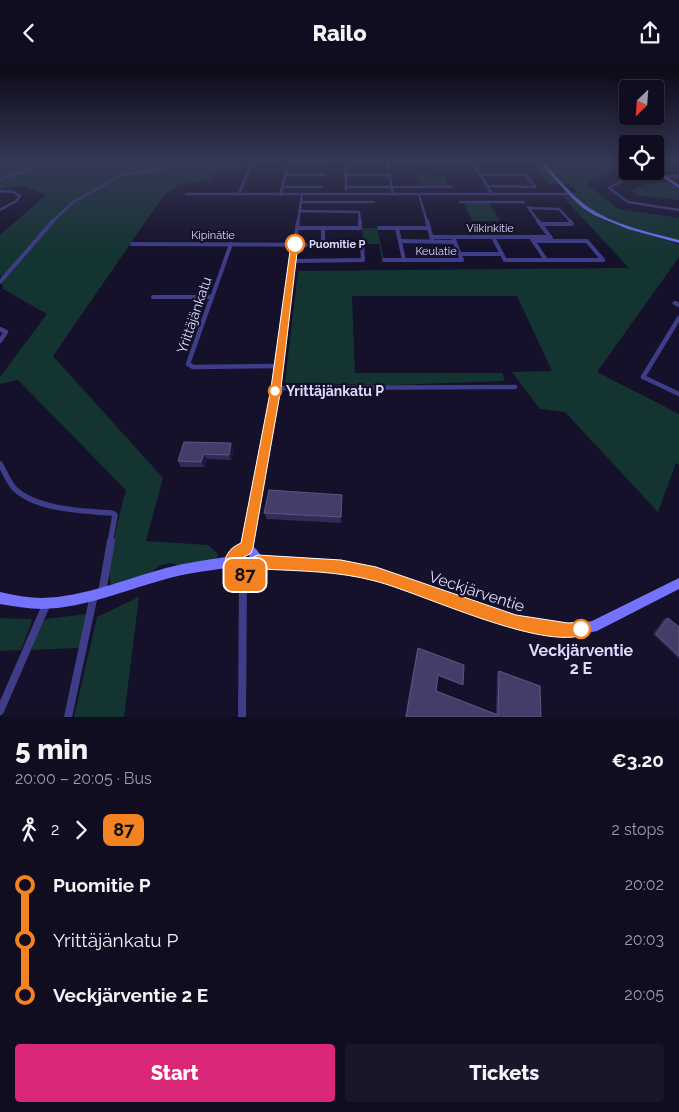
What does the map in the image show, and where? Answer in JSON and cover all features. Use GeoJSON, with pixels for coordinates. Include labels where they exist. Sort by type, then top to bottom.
{"type":"FeatureCollection","features":[{"type":"Feature","properties":{"kind":"street"},"geometry":{"type":"LineString","coordinates":[[0,282],[50,225],[72,203],[91,190]]}},
{"type":"Feature","properties":{"kind":"street"},"geometry":{"type":"LineString","coordinates":[[280,195],[281,190]]}},
{"type":"Feature","properties":{"kind":"street"},"geometry":{"type":"LineString","coordinates":[[490,190],[492,194]]}},
{"type":"Feature","properties":{"kind":"street"},"geometry":{"type":"LineString","coordinates":[[568,190],[586,208],[604,217],[679,242]]}},
{"type":"Feature","properties":{"kind":"street"},"geometry":{"type":"LineString","coordinates":[[612,190],[628,202],[679,210]]}},
{"type":"Feature","properties":{"kind":"street"},"geometry":{"type":"LineString","coordinates":[[0,191],[13,192],[20,196],[16,201],[0,210]]}},
{"type":"Feature","properties":{"kind":"street"},"geometry":{"type":"LineString","coordinates":[[186,194],[571,194]]}},
{"type":"Feature","properties":{"kind":"street","name":"Viikinkitie"},"geometry":{"type":"LineString","coordinates":[[518,194],[552,241]]}},
{"type":"Feature","properties":{"kind":"street"},"geometry":{"type":"LineString","coordinates":[[246,548],[276,388],[302,195]]}},
{"type":"Feature","properties":{"kind":"street"},"geometry":{"type":"LineString","coordinates":[[419,195],[433,242]]}},
{"type":"Feature","properties":{"kind":"street"},"geometry":{"type":"LineString","coordinates":[[301,202],[374,202]]}},
{"type":"Feature","properties":{"kind":"street"},"geometry":{"type":"LineString","coordinates":[[460,202],[524,202]]}},
{"type":"Feature","properties":{"kind":"street"},"geometry":{"type":"LineString","coordinates":[[529,208],[559,209],[572,224],[540,224]]}},
{"type":"Feature","properties":{"kind":"street"},"geometry":{"type":"LineString","coordinates":[[297,228],[360,228],[359,212],[299,211]]}},
{"type":"Feature","properties":{"kind":"street"},"geometry":{"type":"LineString","coordinates":[[323,227],[323,244]]}},
{"type":"Feature","properties":{"kind":"street"},"geometry":{"type":"LineString","coordinates":[[379,228],[428,227]]}},
{"type":"Feature","properties":{"kind":"street"},"geometry":{"type":"LineString","coordinates":[[397,228],[404,260]]}},
{"type":"Feature","properties":{"kind":"street","name":"Viikinkitie"},"geometry":{"type":"LineString","coordinates":[[431,237],[550,237]]}},
{"type":"Feature","properties":{"kind":"street","name":"Keulatie"},"geometry":{"type":"LineString","coordinates":[[384,260],[462,260],[453,237]]}},
{"type":"Feature","properties":{"kind":"street"},"geometry":{"type":"LineString","coordinates":[[493,237],[505,260],[603,260],[587,241],[533,241]]}},
{"type":"Feature","properties":{"kind":"street"},"geometry":{"type":"LineString","coordinates":[[530,237],[546,260]]}},
{"type":"Feature","properties":{"kind":"street"},"geometry":{"type":"LineString","coordinates":[[400,241],[455,242]]}},
{"type":"Feature","properties":{"kind":"street","name":"Kipinätie"},"geometry":{"type":"LineString","coordinates":[[132,244],[362,245],[363,260],[293,261]]}},
{"type":"Feature","properties":{"kind":"street","name":"Yrittäjänkatu"},"geometry":{"type":"LineString","coordinates":[[231,244],[188,364],[193,367],[278,366]]}},
{"type":"Feature","properties":{"kind":"street"},"geometry":{"type":"LineString","coordinates":[[460,254],[502,254]]}},
{"type":"Feature","properties":{"kind":"street"},"geometry":{"type":"LineString","coordinates":[[154,297],[212,297]]}},
{"type":"Feature","properties":{"kind":"street"},"geometry":{"type":"LineString","coordinates":[[679,318],[643,377],[679,394]]}},
{"type":"Feature","properties":{"kind":"street"},"geometry":{"type":"LineString","coordinates":[[0,329],[6,332],[0,341]]}},
{"type":"Feature","properties":{"kind":"street"},"geometry":{"type":"LineString","coordinates":[[276,388],[515,387]]}},
{"type":"Feature","properties":{"kind":"street"},"geometry":{"type":"LineString","coordinates":[[0,464],[16,489],[29,497],[59,507],[79,511],[112,513],[115,515],[68,717]]}},
{"type":"Feature","properties":{"kind":"street"},"geometry":{"type":"LineString","coordinates":[[246,548],[255,552],[258,562],[253,571],[243,576],[234,572],[231,562],[237,552],[246,548]]}},
{"type":"Feature","properties":{"kind":"street"},"geometry":{"type":"LineString","coordinates":[[0,598],[47,603],[98,594],[169,573],[231,562]]}},
{"type":"Feature","properties":{"kind":"street","name":"Veckjärventie"},"geometry":{"type":"LineString","coordinates":[[258,562],[319,564],[366,571],[516,623],[568,631],[593,627],[679,583]]}},
{"type":"Feature","properties":{"kind":"street"},"geometry":{"type":"LineString","coordinates":[[242,717],[243,576]]}},
{"type":"Feature","properties":{"kind":"street"},"geometry":{"type":"LineString","coordinates":[[0,711],[47,603]]}},
{"type":"Feature","properties":{"kind":"green space"},"geometry":{"type":"Polygon","coordinates":[[[35,190],[171,190],[164,195],[53,356],[163,478],[146,541],[208,545],[218,554],[217,558],[180,566],[170,563],[159,566],[151,573],[115,585],[111,584],[110,566],[112,552],[126,490],[18,380],[0,384],[0,377],[47,314],[3,289],[0,273],[0,235],[46,195],[35,190]]]}},
{"type":"Feature","properties":{"kind":"green space"},"geometry":{"type":"Polygon","coordinates":[[[576,190],[594,190],[619,209],[679,218],[679,241],[605,218],[591,211],[571,193],[578,192],[576,190]]]}},
{"type":"Feature","properties":{"kind":"green space"},"geometry":{"type":"Polygon","coordinates":[[[679,190],[679,200],[640,196],[631,191],[679,190]]]}},
{"type":"Feature","properties":{"kind":"green space"},"geometry":{"type":"Polygon","coordinates":[[[562,196],[573,199],[588,210],[610,221],[679,244],[679,257],[597,372],[679,414],[679,464],[676,463],[658,512],[565,412],[540,409],[512,372],[552,371],[517,296],[352,296],[355,373],[502,373],[505,381],[391,385],[285,383],[298,271],[629,268],[562,196]]]}},
{"type":"Feature","properties":{"kind":"green space"},"geometry":{"type":"Polygon","coordinates":[[[463,202],[489,202],[500,221],[472,221],[463,202]]]}},
{"type":"Feature","properties":{"kind":"green space"},"geometry":{"type":"Polygon","coordinates":[[[362,228],[377,228],[384,259],[382,259],[379,244],[364,244],[362,228]]]}},
{"type":"Feature","properties":{"kind":"green space"},"geometry":{"type":"Polygon","coordinates":[[[139,597],[124,717],[74,717],[97,617],[139,597]]]}},
{"type":"Feature","properties":{"kind":"green space"},"geometry":{"type":"Polygon","coordinates":[[[86,614],[79,648],[30,650],[41,624],[46,619],[86,614]]]}},
{"type":"Feature","properties":{"kind":"green space"},"geometry":{"type":"Polygon","coordinates":[[[0,618],[31,619],[32,621],[21,650],[0,651],[0,618]]]}},
{"type":"Feature","properties":{"kind":"building"},"geometry":{"type":"Polygon","coordinates":[[[184,442],[231,443],[229,455],[204,454],[201,462],[178,461],[184,442]]]}},
{"type":"Feature","properties":{"kind":"building"},"geometry":{"type":"Polygon","coordinates":[[[269,490],[342,495],[341,517],[264,513],[269,490]]]}},
{"type":"Feature","properties":{"kind":"building"},"geometry":{"type":"Polygon","coordinates":[[[668,618],[679,627],[679,656],[656,634],[668,618]]]}},
{"type":"Feature","properties":{"kind":"building"},"geometry":{"type":"Polygon","coordinates":[[[418,648],[464,665],[463,685],[438,675],[436,691],[498,715],[499,671],[540,686],[541,717],[406,717],[418,648]]]}},
{"type":"Feature","properties":{"kind":"bus line","name":"87"},"geometry":{"type":"LineString","coordinates":[[295,244],[276,388],[246,548],[241,549],[233,557],[231,567],[234,572],[238,575],[248,575],[253,571],[258,562],[270,561],[319,564],[366,571],[516,623],[568,631],[581,629]]}},
{"type":"Feature","properties":{"kind":"place","name":"Puomitie P"},"geometry":{"type":"Point","coordinates":[295,244]}},
{"type":"Feature","properties":{"kind":"place","name":"Yrittäjänkatu P"},"geometry":{"type":"Point","coordinates":[275,391]}},
{"type":"Feature","properties":{"kind":"place","name":"Veckjärventie 2 E"},"geometry":{"type":"Point","coordinates":[581,629]}}]}
